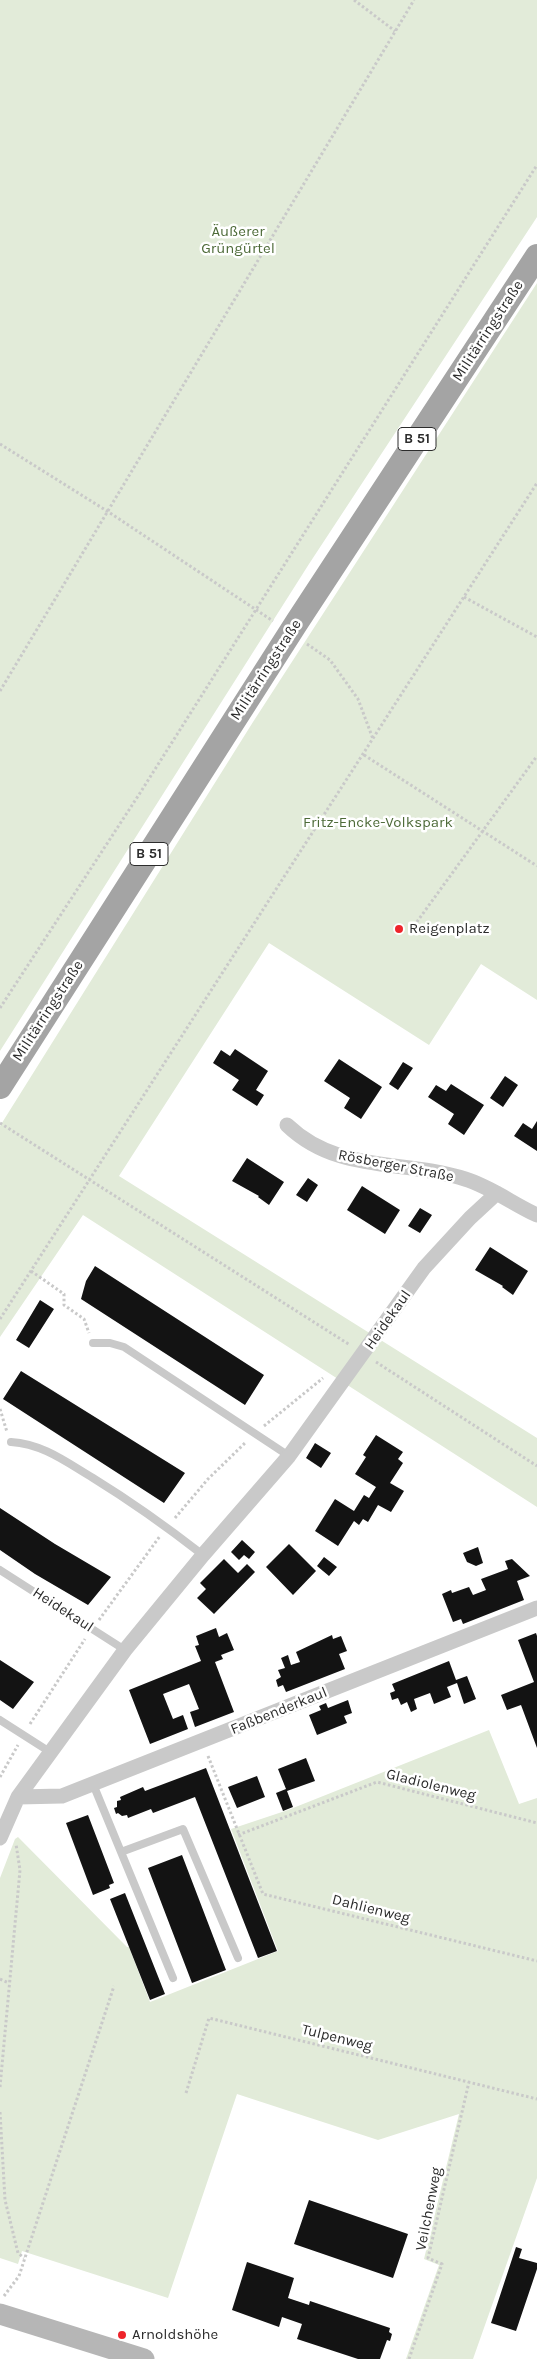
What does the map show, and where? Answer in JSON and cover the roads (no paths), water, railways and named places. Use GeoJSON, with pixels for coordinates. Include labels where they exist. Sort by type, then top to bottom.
{"type":"FeatureCollection","features":[{"type":"Feature","properties":{"kind":"main road","name":"Militärringstraße"},"geometry":{"type":"LineString","coordinates":[[0,1087],[291,632],[537,256]]}},
{"type":"Feature","properties":{"kind":"main road"},"geometry":{"type":"LineString","coordinates":[[1,2306],[144,2359]]}},
{"type":"Feature","properties":{"kind":"street","name":"Rösberger Straße"},"geometry":{"type":"LineString","coordinates":[[287,1125],[302,1140],[326,1152],[364,1162],[430,1171],[466,1179],[497,1193],[537,1215]]}},
{"type":"Feature","properties":{"kind":"street","name":"Heidekaul"},"geometry":{"type":"LineString","coordinates":[[1,1836],[18,1797],[125,1650],[203,1555],[289,1456],[424,1268],[470,1218],[497,1193]]}},
{"type":"Feature","properties":{"kind":"street","name":"Faßbenderkaul"},"geometry":{"type":"LineString","coordinates":[[18,1797],[62,1796],[536,1609]]}},
{"type":"Feature","properties":{"kind":"lane"},"geometry":{"type":"LineString","coordinates":[[93,1343],[110,1343],[124,1347],[289,1456]]}},
{"type":"Feature","properties":{"kind":"lane"},"geometry":{"type":"LineString","coordinates":[[11,1442],[28,1443],[47,1450],[147,1511],[203,1555]]}},
{"type":"Feature","properties":{"kind":"lane","name":"Heidekaul"},"geometry":{"type":"LineString","coordinates":[[0,1570],[125,1650]]}},
{"type":"Feature","properties":{"kind":"lane"},"geometry":{"type":"LineString","coordinates":[[0,1720],[50,1752]]}},
{"type":"Feature","properties":{"kind":"lane"},"geometry":{"type":"LineString","coordinates":[[93,1784],[173,1978]]}},
{"type":"Feature","properties":{"kind":"lane"},"geometry":{"type":"LineString","coordinates":[[121,1852],[183,1829],[238,1958]]}},
{"type":"Feature","properties":{"kind":"place","name":"Reigenplatz"},"geometry":{"type":"Point","coordinates":[399,929]}},
{"type":"Feature","properties":{"kind":"place","name":"Arnoldshöhe"},"geometry":{"type":"Point","coordinates":[122,2335]}},
{"type":"Feature","properties":{"kind":"park label","name":"Äußerer Grüngürtel"},"geometry":{"type":"Point","coordinates":[238,240]}},
{"type":"Feature","properties":{"kind":"park label","name":"Fritz-Encke-Volkspark"},"geometry":{"type":"Point","coordinates":[378,823]}}]}
